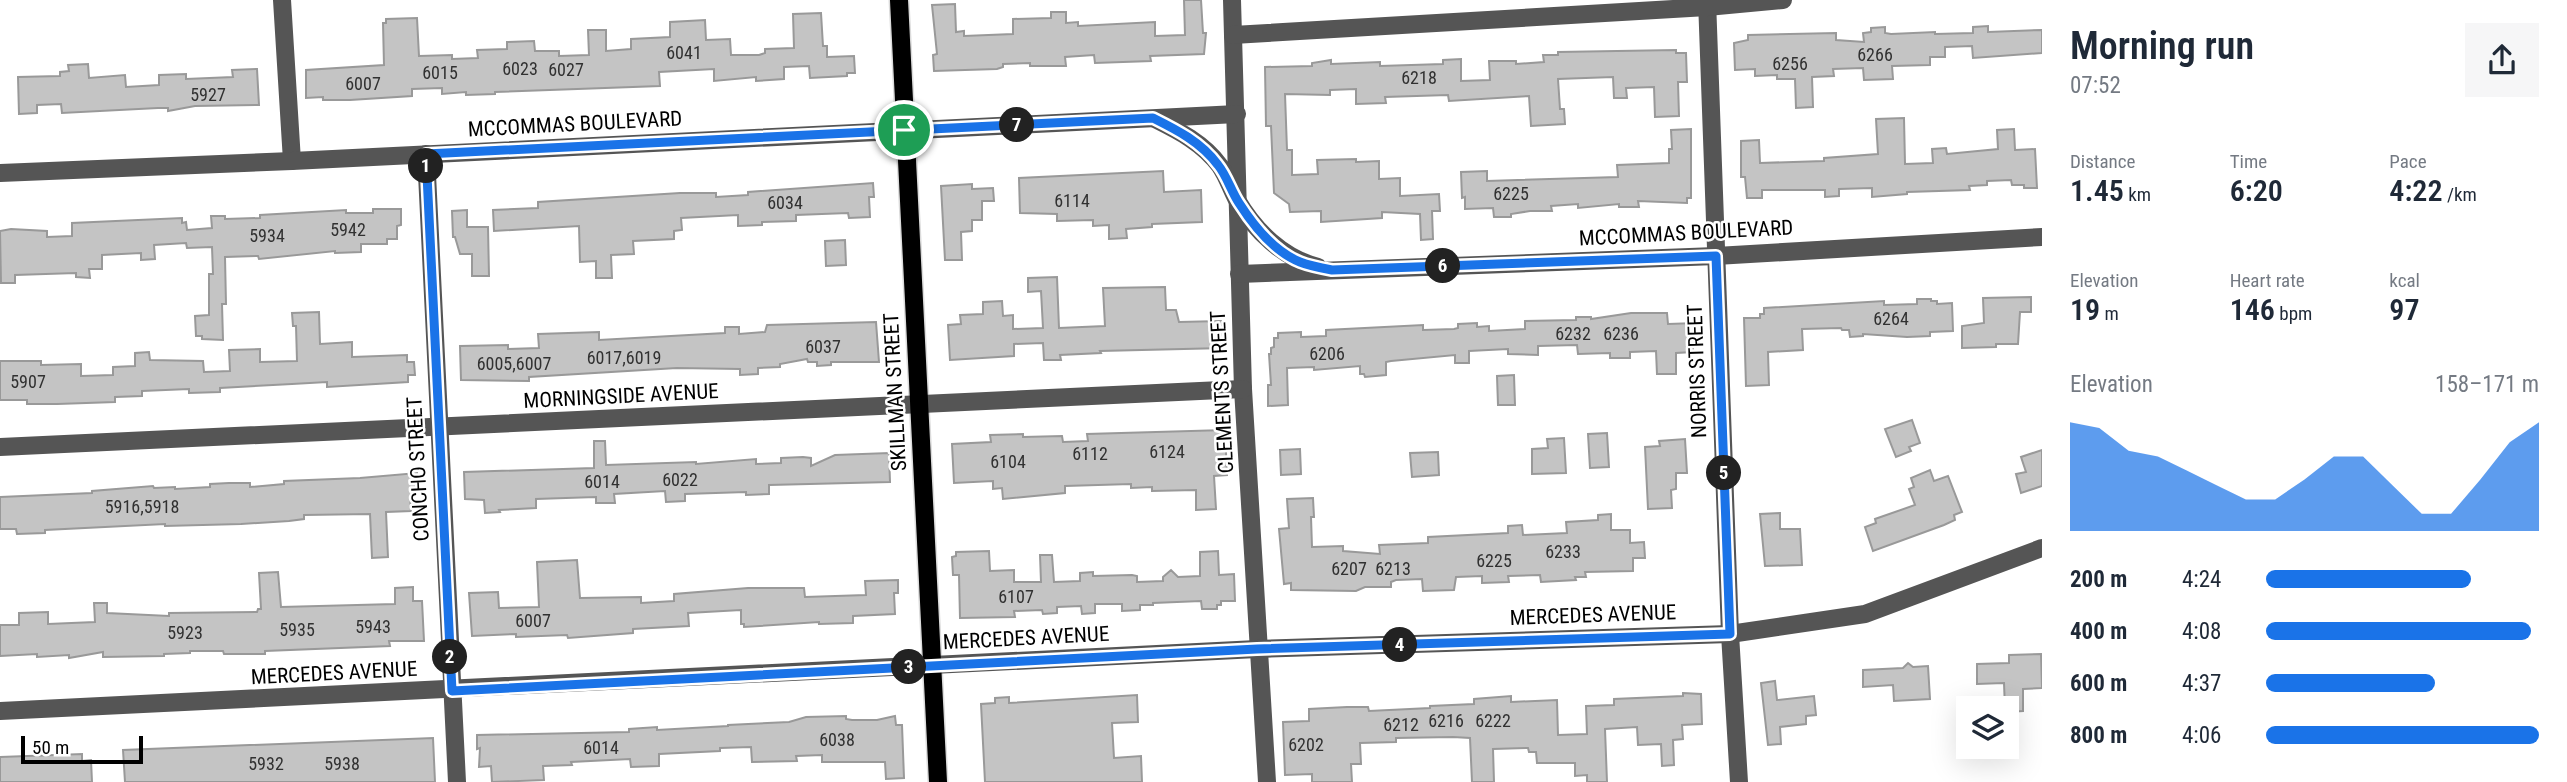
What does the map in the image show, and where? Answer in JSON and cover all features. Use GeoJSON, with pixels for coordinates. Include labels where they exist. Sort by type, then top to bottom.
{"type":"FeatureCollection","features":[{"type":"Feature","properties":{"kind":"main road","name":"SKILLMAN STREET"},"geometry":{"type":"LineString","coordinates":[[898,0],[938,782]]}},
{"type":"Feature","properties":{"kind":"street"},"geometry":{"type":"LineString","coordinates":[[282,0],[292,161]]}},
{"type":"Feature","properties":{"kind":"street","name":"CLEMENTS STREET"},"geometry":{"type":"LineString","coordinates":[[1232,0],[1243,389],[1267,782]]}},
{"type":"Feature","properties":{"kind":"street"},"geometry":{"type":"LineString","coordinates":[[1233,35],[1783,0]]}},
{"type":"Feature","properties":{"kind":"street","name":"NORRIS STREET"},"geometry":{"type":"LineString","coordinates":[[1707,4],[1730,634],[1739,782]]}},
{"type":"Feature","properties":{"kind":"street","name":"MCCOMMAS BOULEVARD"},"geometry":{"type":"LineString","coordinates":[[0,173],[1237,114]]}},
{"type":"Feature","properties":{"kind":"street","name":"MCCOMMAS BOULEVARD"},"geometry":{"type":"LineString","coordinates":[[1153,118],[1184,134],[1204,149],[1219,165],[1239,203],[1281,251],[1301,262],[1332,270]]}},
{"type":"Feature","properties":{"kind":"street","name":"CONCHO STREET"},"geometry":{"type":"LineString","coordinates":[[426,154],[457,782]]}},
{"type":"Feature","properties":{"kind":"street","name":"MCCOMMAS BOULEVARD"},"geometry":{"type":"LineString","coordinates":[[1239,274],[1716,256],[2042,237]]}},
{"type":"Feature","properties":{"kind":"street","name":"MORNINGSIDE AVENUE"},"geometry":{"type":"LineString","coordinates":[[0,447],[1243,389]]}},
{"type":"Feature","properties":{"kind":"street","name":"MERCEDES AVENUE"},"geometry":{"type":"LineString","coordinates":[[0,711],[452,691],[1257,649],[1730,634],[1865,614],[2042,548]]}},
{"type":"Feature","properties":{"kind":"building"},"geometry":{"type":"Polygon","coordinates":[[[1184,0],[1201,0],[1203,33],[1206,33],[1204,54],[1150,56],[1151,61],[1095,63],[1094,55],[1065,57],[1066,66],[1003,64],[1003,67],[997,69],[934,71],[933,55],[937,54],[932,5],[955,4],[956,32],[964,31],[964,36],[1013,34],[1013,19],[1051,18],[1051,12],[1066,12],[1066,23],[1078,22],[1078,26],[1155,22],[1155,36],[1185,35],[1184,0]]]}},
{"type":"Feature","properties":{"kind":"building"},"geometry":{"type":"Polygon","coordinates":[[[821,13],[823,46],[827,46],[827,57],[854,56],[855,73],[810,78],[809,66],[784,67],[784,79],[756,81],[756,77],[714,81],[714,69],[659,72],[660,86],[466,95],[466,92],[442,94],[442,88],[412,89],[412,96],[350,100],[306,98],[306,70],[384,65],[383,23],[386,23],[386,19],[417,18],[419,56],[452,55],[452,59],[478,58],[477,50],[507,49],[507,42],[534,41],[535,51],[559,51],[559,56],[589,55],[588,30],[606,30],[606,51],[631,49],[631,39],[670,37],[670,22],[705,20],[706,40],[730,39],[731,55],[759,55],[765,53],[765,49],[794,48],[793,14],[821,13]]]}},
{"type":"Feature","properties":{"kind":"building"},"geometry":{"type":"Polygon","coordinates":[[[1988,26],[1988,32],[2042,30],[2042,53],[1973,58],[1972,46],[1945,47],[1945,57],[1930,57],[1930,65],[1892,66],[1893,79],[1864,80],[1863,68],[1833,69],[1834,76],[1812,77],[1813,107],[1796,108],[1795,79],[1777,79],[1777,75],[1755,76],[1755,69],[1735,70],[1734,43],[1748,40],[1748,35],[1836,33],[1836,40],[1864,42],[1863,33],[1871,32],[1871,28],[1885,27],[1885,33],[1891,34],[1935,34],[1973,33],[1973,27],[1988,26]]]}},
{"type":"Feature","properties":{"kind":"building"},"geometry":{"type":"Polygon","coordinates":[[[1676,50],[1676,53],[1686,53],[1687,82],[1678,82],[1679,116],[1655,117],[1654,87],[1626,88],[1627,98],[1614,98],[1613,77],[1558,79],[1560,109],[1564,109],[1565,124],[1531,126],[1529,96],[1449,101],[1448,95],[1385,97],[1386,103],[1356,104],[1356,89],[1330,90],[1330,95],[1285,94],[1287,150],[1292,150],[1292,175],[1318,174],[1317,160],[1379,161],[1379,179],[1400,178],[1400,196],[1439,194],[1440,211],[1432,211],[1433,239],[1421,240],[1420,214],[1382,212],[1382,218],[1321,222],[1321,211],[1290,212],[1289,204],[1274,193],[1271,126],[1266,126],[1265,67],[1312,66],[1312,63],[1331,60],[1331,64],[1380,62],[1380,66],[1443,64],[1443,60],[1461,59],[1461,81],[1490,80],[1489,61],[1516,61],[1516,64],[1544,62],[1543,55],[1558,55],[1558,52],[1676,50]]]}},
{"type":"Feature","properties":{"kind":"building"},"geometry":{"type":"Polygon","coordinates":[[[88,64],[89,78],[125,75],[126,87],[159,85],[159,75],[186,74],[186,79],[233,77],[232,70],[257,69],[259,105],[195,106],[168,111],[168,108],[158,108],[62,113],[61,104],[37,105],[37,113],[19,114],[18,77],[60,76],[60,72],[69,71],[68,65],[88,64]]]}},
{"type":"Feature","properties":{"kind":"building"},"geometry":{"type":"Polygon","coordinates":[[[1904,118],[1905,164],[1933,163],[1932,149],[1946,148],[1947,154],[1998,149],[1997,130],[2014,129],[2015,150],[2035,149],[2037,188],[2012,185],[2011,180],[1987,181],[1987,185],[1969,186],[1970,190],[1907,192],[1872,197],[1872,188],[1839,189],[1839,196],[1825,197],[1825,190],[1762,190],[1762,198],[1747,198],[1745,177],[1741,177],[1741,141],[1759,140],[1760,163],[1824,161],[1824,158],[1878,154],[1876,119],[1904,118]]]}},
{"type":"Feature","properties":{"kind":"building"},"geometry":{"type":"Polygon","coordinates":[[[1691,129],[1691,198],[1687,198],[1687,203],[1638,201],[1639,207],[1619,207],[1619,204],[1578,208],[1578,204],[1551,206],[1552,211],[1530,211],[1511,214],[1511,217],[1494,217],[1493,208],[1465,209],[1461,172],[1487,171],[1487,181],[1618,177],[1617,165],[1669,163],[1669,149],[1672,149],[1671,130],[1691,129]]]}},
{"type":"Feature","properties":{"kind":"building"},"geometry":{"type":"Polygon","coordinates":[[[1163,171],[1164,192],[1201,190],[1202,222],[1152,224],[1152,227],[1126,229],[1127,238],[1109,239],[1109,225],[1093,226],[1093,220],[1057,221],[1057,214],[1020,213],[1019,178],[1163,171]]]}},
{"type":"Feature","properties":{"kind":"building"},"geometry":{"type":"Polygon","coordinates":[[[873,183],[874,197],[869,197],[870,217],[849,218],[848,213],[796,215],[796,221],[738,226],[738,215],[681,218],[682,230],[674,231],[674,239],[633,241],[634,254],[611,255],[612,278],[596,278],[596,261],[580,262],[579,226],[494,231],[493,210],[538,208],[538,202],[680,193],[716,193],[716,197],[748,195],[748,192],[873,183]]]}},
{"type":"Feature","properties":{"kind":"building"},"geometry":{"type":"Polygon","coordinates":[[[972,184],[972,189],[993,188],[994,201],[982,201],[982,220],[972,220],[972,231],[961,232],[962,260],[945,260],[941,186],[972,184]]]}},
{"type":"Feature","properties":{"kind":"building"},"geometry":{"type":"Polygon","coordinates":[[[373,209],[401,209],[401,225],[397,226],[397,239],[387,239],[387,244],[361,244],[361,252],[335,251],[259,259],[258,256],[225,257],[226,304],[222,304],[223,340],[196,336],[195,316],[209,315],[209,274],[213,274],[212,247],[187,248],[186,243],[154,245],[155,259],[141,260],[141,253],[102,255],[102,269],[89,269],[90,278],[76,277],[76,273],[15,275],[15,283],[1,283],[0,231],[47,231],[47,237],[72,236],[72,223],[182,218],[182,223],[186,222],[187,230],[212,228],[211,216],[225,216],[225,219],[260,218],[260,215],[346,210],[346,213],[373,213],[373,209]]]}},
{"type":"Feature","properties":{"kind":"building"},"geometry":{"type":"Polygon","coordinates":[[[467,210],[467,227],[488,227],[489,276],[472,276],[472,254],[460,254],[453,237],[452,211],[467,210]]]}},
{"type":"Feature","properties":{"kind":"building"},"geometry":{"type":"Polygon","coordinates":[[[845,240],[846,265],[826,266],[825,241],[845,240]]]}},
{"type":"Feature","properties":{"kind":"building"},"geometry":{"type":"Polygon","coordinates":[[[1057,277],[1059,328],[1105,326],[1103,288],[1165,287],[1166,310],[1176,310],[1179,322],[1221,321],[1221,332],[1225,331],[1225,348],[1100,351],[1101,353],[1060,355],[1061,360],[1044,360],[1043,343],[1014,344],[1014,356],[950,360],[948,325],[961,324],[960,315],[983,314],[983,302],[1002,301],[1003,316],[1013,315],[1013,329],[1043,328],[1041,291],[1028,292],[1028,278],[1057,277]]]}},
{"type":"Feature","properties":{"kind":"building"},"geometry":{"type":"Polygon","coordinates":[[[2031,297],[2031,312],[2020,312],[2018,344],[1962,348],[1962,326],[1984,323],[1983,298],[2031,297]]]}},
{"type":"Feature","properties":{"kind":"building"},"geometry":{"type":"Polygon","coordinates":[[[1917,299],[1931,299],[1937,301],[1937,304],[1952,303],[1953,331],[1930,332],[1930,336],[1863,334],[1850,337],[1849,330],[1841,328],[1802,329],[1803,350],[1768,352],[1769,385],[1746,386],[1744,318],[1760,318],[1760,314],[1764,314],[1764,308],[1884,301],[1884,305],[1917,304],[1917,299]]]}},
{"type":"Feature","properties":{"kind":"building"},"geometry":{"type":"Polygon","coordinates":[[[319,312],[320,344],[352,342],[352,357],[407,355],[407,362],[414,362],[415,375],[408,375],[408,382],[327,387],[327,382],[220,388],[220,392],[189,393],[189,389],[142,391],[142,396],[115,397],[115,402],[27,404],[27,400],[0,400],[0,361],[41,361],[41,365],[81,364],[81,376],[113,375],[113,367],[135,366],[135,353],[149,352],[150,360],[203,361],[204,372],[230,371],[229,350],[260,349],[260,362],[297,361],[296,326],[293,326],[292,313],[319,312]]]}},
{"type":"Feature","properties":{"kind":"building"},"geometry":{"type":"Polygon","coordinates":[[[1631,313],[1667,313],[1668,324],[1696,323],[1693,352],[1676,353],[1676,374],[1657,374],[1656,351],[1630,352],[1630,358],[1610,358],[1610,353],[1578,354],[1577,345],[1538,346],[1538,355],[1508,354],[1508,349],[1469,351],[1469,363],[1455,363],[1455,355],[1391,361],[1386,362],[1386,375],[1365,377],[1360,374],[1360,366],[1314,370],[1314,367],[1287,368],[1288,405],[1268,406],[1268,385],[1271,385],[1269,354],[1278,333],[1301,332],[1301,337],[1326,336],[1326,330],[1423,325],[1423,330],[1454,329],[1458,328],[1458,324],[1477,323],[1477,327],[1489,326],[1489,331],[1525,329],[1525,321],[1576,320],[1576,317],[1591,319],[1631,313]]]}},
{"type":"Feature","properties":{"kind":"building"},"geometry":{"type":"Polygon","coordinates":[[[876,322],[879,362],[831,362],[831,365],[817,366],[817,362],[808,362],[807,359],[780,364],[780,367],[758,368],[758,374],[740,375],[740,369],[677,368],[529,377],[529,381],[461,380],[460,346],[508,345],[508,349],[539,348],[538,334],[599,332],[599,340],[725,333],[725,327],[739,327],[739,334],[765,332],[767,325],[876,322]]]}},
{"type":"Feature","properties":{"kind":"building"},"geometry":{"type":"Polygon","coordinates":[[[1514,375],[1515,405],[1498,405],[1497,376],[1514,375]]]}},
{"type":"Feature","properties":{"kind":"building"},"geometry":{"type":"Polygon","coordinates":[[[1912,420],[1920,443],[1909,447],[1911,451],[1896,457],[1885,429],[1912,420]]]}},
{"type":"Feature","properties":{"kind":"building"},"geometry":{"type":"Polygon","coordinates":[[[1225,430],[1227,475],[1214,476],[1216,509],[1196,510],[1196,490],[1152,491],[1152,487],[1131,488],[1131,484],[1065,486],[1065,493],[1003,499],[1002,488],[993,489],[993,481],[954,483],[952,444],[991,442],[990,435],[1062,436],[1063,442],[1088,441],[1087,434],[1225,430]]]}},
{"type":"Feature","properties":{"kind":"building"},"geometry":{"type":"Polygon","coordinates":[[[1607,433],[1609,467],[1590,468],[1588,434],[1607,433]]]}},
{"type":"Feature","properties":{"kind":"building"},"geometry":{"type":"Polygon","coordinates":[[[1564,438],[1566,473],[1532,474],[1532,449],[1548,448],[1547,439],[1564,438]]]}},
{"type":"Feature","properties":{"kind":"building"},"geometry":{"type":"Polygon","coordinates":[[[1685,439],[1687,473],[1676,473],[1676,489],[1671,490],[1672,508],[1648,509],[1645,447],[1660,446],[1659,441],[1685,439]]]}},
{"type":"Feature","properties":{"kind":"building"},"geometry":{"type":"Polygon","coordinates":[[[594,441],[605,441],[606,465],[696,464],[756,459],[756,464],[781,463],[781,458],[803,457],[811,458],[811,466],[835,455],[889,453],[890,482],[769,485],[769,494],[685,494],[685,501],[666,502],[665,491],[614,494],[615,503],[596,503],[596,497],[536,499],[536,508],[485,513],[484,500],[465,499],[464,472],[594,468],[594,441]]]}},
{"type":"Feature","properties":{"kind":"building"},"geometry":{"type":"Polygon","coordinates":[[[1300,449],[1301,474],[1281,475],[1280,450],[1300,449]]]}},
{"type":"Feature","properties":{"kind":"building"},"geometry":{"type":"Polygon","coordinates":[[[2042,450],[2042,486],[2021,493],[2016,474],[2026,472],[2021,457],[2042,450]]]}},
{"type":"Feature","properties":{"kind":"building"},"geometry":{"type":"Polygon","coordinates":[[[1438,452],[1439,475],[1412,477],[1410,453],[1438,452]]]}},
{"type":"Feature","properties":{"kind":"building"},"geometry":{"type":"Polygon","coordinates":[[[1930,470],[1934,481],[1948,476],[1962,512],[1954,515],[1955,520],[1944,525],[1873,551],[1865,527],[1876,523],[1875,519],[1915,505],[1909,489],[1914,487],[1911,478],[1930,470]]]}},
{"type":"Feature","properties":{"kind":"building"},"geometry":{"type":"Polygon","coordinates":[[[417,473],[415,494],[410,495],[411,511],[386,512],[388,557],[372,558],[370,514],[304,515],[304,519],[241,524],[165,524],[45,530],[45,533],[17,534],[16,529],[0,529],[0,497],[92,493],[153,486],[175,489],[210,487],[210,484],[250,483],[250,487],[284,484],[284,481],[417,473]]]}},
{"type":"Feature","properties":{"kind":"building"},"geometry":{"type":"Polygon","coordinates":[[[1313,498],[1312,547],[1343,546],[1343,551],[1380,554],[1379,545],[1428,543],[1428,537],[1508,533],[1508,526],[1522,525],[1523,535],[1567,533],[1566,522],[1598,520],[1598,515],[1611,514],[1611,530],[1630,530],[1630,543],[1644,542],[1645,558],[1633,558],[1633,571],[1585,572],[1586,577],[1575,577],[1576,580],[1541,582],[1540,575],[1508,576],[1509,582],[1482,583],[1482,576],[1456,577],[1454,590],[1423,591],[1422,579],[1396,580],[1391,582],[1391,587],[1365,587],[1356,591],[1291,590],[1291,583],[1284,584],[1279,529],[1289,528],[1287,499],[1313,498]]]}},
{"type":"Feature","properties":{"kind":"building"},"geometry":{"type":"Polygon","coordinates":[[[1780,513],[1780,529],[1800,529],[1802,565],[1765,566],[1760,514],[1780,513]]]}},
{"type":"Feature","properties":{"kind":"building"},"geometry":{"type":"Polygon","coordinates":[[[989,551],[990,571],[1014,570],[1014,582],[1041,582],[1040,555],[1052,555],[1054,582],[1080,581],[1080,573],[1093,572],[1093,576],[1137,576],[1137,582],[1163,581],[1163,577],[1171,570],[1178,577],[1200,576],[1200,552],[1218,551],[1219,575],[1234,574],[1235,601],[1221,601],[1217,609],[1202,609],[1201,601],[1153,603],[1140,605],[1140,610],[1122,611],[1122,604],[1095,604],[1095,613],[1082,614],[1081,606],[1057,607],[1057,613],[1043,614],[1042,610],[1014,611],[1015,617],[960,618],[959,575],[953,575],[952,557],[956,556],[956,552],[989,551]]]}},
{"type":"Feature","properties":{"kind":"building"},"geometry":{"type":"Polygon","coordinates":[[[577,560],[580,598],[641,597],[641,603],[674,601],[674,594],[748,588],[804,588],[805,597],[866,595],[865,581],[898,580],[898,593],[894,593],[895,614],[853,616],[853,623],[819,622],[744,627],[744,624],[741,624],[741,610],[688,613],[689,626],[633,629],[633,633],[568,638],[567,635],[472,636],[469,593],[498,592],[499,608],[539,607],[537,562],[577,560]]]}},
{"type":"Feature","properties":{"kind":"building"},"geometry":{"type":"Polygon","coordinates":[[[278,572],[281,607],[395,604],[395,588],[413,587],[413,601],[422,601],[424,641],[389,641],[390,646],[265,651],[265,654],[190,651],[164,656],[103,657],[103,652],[69,658],[69,655],[37,657],[37,654],[0,656],[0,625],[19,625],[19,613],[48,612],[48,624],[95,622],[94,603],[107,603],[107,613],[169,616],[169,613],[257,612],[261,609],[259,573],[278,572]]]}},
{"type":"Feature","properties":{"kind":"building"},"geometry":{"type":"Polygon","coordinates":[[[2041,654],[2042,688],[2023,689],[2023,711],[2019,711],[2019,696],[2004,696],[2004,683],[1977,684],[1977,664],[2009,663],[2009,655],[2041,654]]]}},
{"type":"Feature","properties":{"kind":"building"},"geometry":{"type":"Polygon","coordinates":[[[1908,663],[1913,667],[1928,666],[1930,699],[1894,701],[1893,685],[1863,687],[1863,670],[1903,668],[1908,663]]]}},
{"type":"Feature","properties":{"kind":"building"},"geometry":{"type":"Polygon","coordinates":[[[1775,681],[1777,700],[1814,696],[1816,715],[1806,716],[1806,724],[1780,727],[1781,744],[1768,745],[1761,683],[1775,681]]]}},
{"type":"Feature","properties":{"kind":"building"},"geometry":{"type":"Polygon","coordinates":[[[1683,693],[1701,694],[1702,724],[1682,725],[1683,739],[1673,740],[1674,765],[1662,766],[1661,744],[1638,745],[1637,727],[1605,729],[1607,782],[1587,782],[1587,775],[1575,776],[1575,763],[1537,763],[1536,752],[1529,752],[1528,748],[1493,749],[1494,782],[1472,782],[1470,738],[1453,737],[1396,738],[1396,742],[1360,743],[1361,764],[1351,764],[1352,782],[1312,782],[1312,774],[1285,775],[1283,722],[1309,721],[1309,709],[1368,707],[1369,711],[1430,708],[1474,704],[1474,699],[1511,696],[1511,702],[1557,700],[1558,735],[1587,734],[1586,706],[1614,705],[1614,699],[1683,696],[1683,693]]]}},
{"type":"Feature","properties":{"kind":"building"},"geometry":{"type":"Polygon","coordinates":[[[1137,695],[1138,722],[1112,723],[1114,758],[1141,756],[1142,782],[985,782],[981,704],[995,703],[995,698],[1009,697],[1009,703],[1137,695]]]}},
{"type":"Feature","properties":{"kind":"building"},"geometry":{"type":"Polygon","coordinates":[[[846,716],[846,719],[852,720],[877,720],[895,716],[896,725],[902,725],[904,778],[886,779],[885,762],[822,762],[822,755],[796,756],[797,761],[752,762],[751,747],[659,754],[659,766],[631,767],[630,759],[543,766],[544,780],[492,782],[491,766],[479,767],[480,748],[477,749],[477,735],[629,732],[629,729],[728,726],[789,722],[806,717],[846,716]]]}},
{"type":"Feature","properties":{"kind":"building"},"geometry":{"type":"Polygon","coordinates":[[[433,738],[435,782],[125,782],[123,750],[433,738]]]}},
{"type":"Feature","properties":{"kind":"building"},"geometry":{"type":"Polygon","coordinates":[[[82,754],[82,761],[91,760],[92,782],[0,782],[0,757],[82,754]]]}},
{"type":"Feature","properties":{"kind":"route"},"geometry":{"type":"LineString","coordinates":[[1153,118],[1184,134],[1204,149],[1219,165],[1239,203],[1281,251],[1301,262],[1332,270],[1716,256],[1730,634],[1257,649],[452,691],[426,154],[904,130],[1153,118]]}}]}
